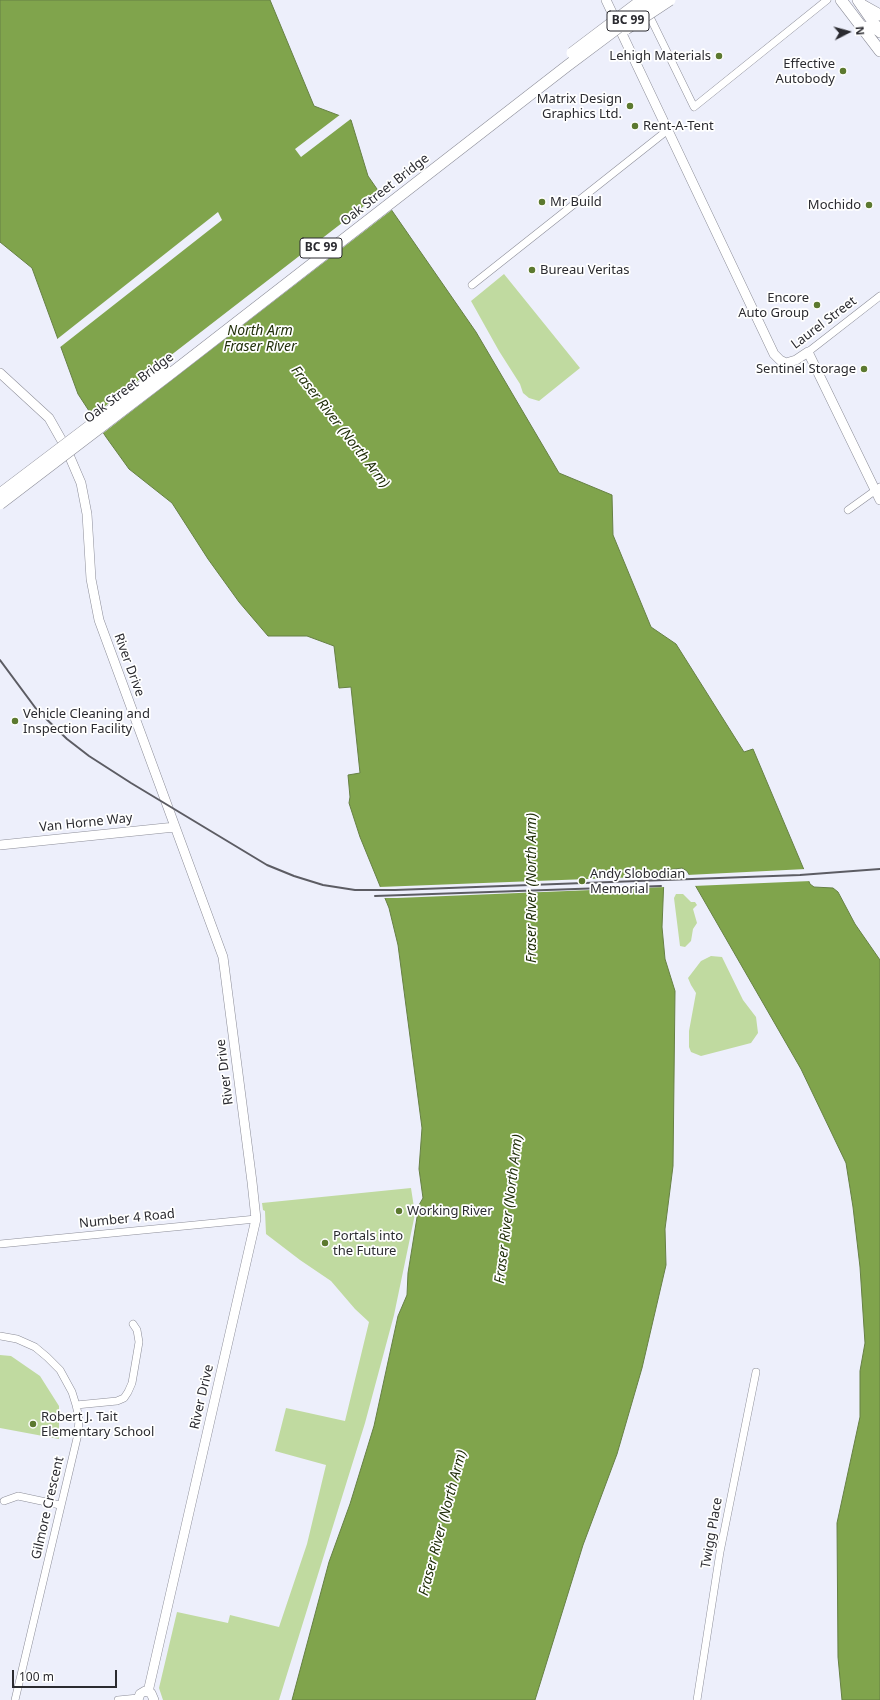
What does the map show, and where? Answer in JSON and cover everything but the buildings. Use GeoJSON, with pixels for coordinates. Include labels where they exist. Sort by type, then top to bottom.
{"type":"FeatureCollection","features":[{"type":"Feature","properties":{"kind":"main road","name":"Oak Street Bridge"},"geometry":{"type":"LineString","coordinates":[[0,494],[164,370],[642,0]]}},
{"type":"Feature","properties":{"kind":"main road","name":"Oak Street Bridge"},"geometry":{"type":"LineString","coordinates":[[0,504],[655,0]]}},
{"type":"Feature","properties":{"kind":"main road"},"geometry":{"type":"LineString","coordinates":[[600,41],[615,36],[634,25],[670,0]]}},
{"type":"Feature","properties":{"kind":"main road"},"geometry":{"type":"LineString","coordinates":[[841,0],[880,51]]}},
{"type":"Feature","properties":{"kind":"main road"},"geometry":{"type":"LineString","coordinates":[[860,2],[880,31]]}},
{"type":"Feature","properties":{"kind":"main road"},"geometry":{"type":"LineString","coordinates":[[860,2],[880,15]]}},
{"type":"Feature","properties":{"kind":"main road"},"geometry":{"type":"LineString","coordinates":[[862,27],[880,31]]}},
{"type":"Feature","properties":{"kind":"street"},"geometry":{"type":"LineString","coordinates":[[472,285],[669,129],[606,0]]}},
{"type":"Feature","properties":{"kind":"street"},"geometry":{"type":"LineString","coordinates":[[642,0],[694,107],[827,0]]}},
{"type":"Feature","properties":{"kind":"street","name":"Laurel Street"},"geometry":{"type":"LineString","coordinates":[[669,129],[774,354],[780,360],[786,363],[792,362],[808,352],[880,296]]}},
{"type":"Feature","properties":{"kind":"street"},"geometry":{"type":"LineString","coordinates":[[808,352],[878,489],[880,500]]}},
{"type":"Feature","properties":{"kind":"street","name":"River Drive"},"geometry":{"type":"LineString","coordinates":[[0,374],[49,418],[72,461],[81,483],[86,504],[91,578],[99,620],[218,942],[225,965],[256,1219],[148,1692]]}},
{"type":"Feature","properties":{"kind":"street"},"geometry":{"type":"LineString","coordinates":[[848,510],[878,489]]}},
{"type":"Feature","properties":{"kind":"street","name":"Van Horne Way"},"geometry":{"type":"LineString","coordinates":[[0,846],[175,826]]}},
{"type":"Feature","properties":{"kind":"street","name":"Number 4 Road"},"geometry":{"type":"LineString","coordinates":[[0,1244],[256,1219]]}},
{"type":"Feature","properties":{"kind":"street"},"geometry":{"type":"LineString","coordinates":[[76,1405],[117,1401],[124,1398],[132,1383],[139,1342],[138,1330],[133,1324]]}},
{"type":"Feature","properties":{"kind":"street","name":"Gilmore Crescent"},"geometry":{"type":"LineString","coordinates":[[0,1336],[17,1339],[35,1347],[60,1370],[67,1381],[79,1418],[78,1434],[60,1505],[16,1700]]}},
{"type":"Feature","properties":{"kind":"street","name":"Twigg Place"},"geometry":{"type":"LineString","coordinates":[[697,1700],[724,1533],[756,1372]]}},
{"type":"Feature","properties":{"kind":"street"},"geometry":{"type":"LineString","coordinates":[[4,1501],[18,1496],[60,1505]]}},
{"type":"Feature","properties":{"kind":"street"},"geometry":{"type":"LineString","coordinates":[[118,1700],[138,1699],[142,1692],[148,1692],[153,1695],[154,1700]]}},
{"type":"Feature","properties":{"kind":"shaded area"},"geometry":{"type":"Polygon","coordinates":[[[504,274],[580,368],[539,401],[529,398],[523,393],[520,384],[499,351],[471,301],[504,274]]]}},
{"type":"Feature","properties":{"kind":"shaded area"},"geometry":{"type":"Polygon","coordinates":[[[676,894],[683,894],[691,902],[695,902],[697,905],[693,909],[697,923],[693,929],[691,941],[685,947],[680,946],[674,898],[676,894]]]}},
{"type":"Feature","properties":{"kind":"shaded area"},"geometry":{"type":"Polygon","coordinates":[[[711,956],[722,957],[743,1000],[756,1017],[758,1033],[751,1043],[701,1056],[691,1052],[689,1047],[689,1031],[696,993],[688,978],[701,961],[711,956]]]}},
{"type":"Feature","properties":{"kind":"shaded area"},"geometry":{"type":"Polygon","coordinates":[[[411,1188],[415,1214],[394,1315],[365,1423],[279,1700],[163,1700],[159,1688],[177,1612],[228,1623],[230,1615],[279,1627],[307,1544],[326,1465],[275,1451],[286,1408],[345,1421],[369,1322],[355,1309],[331,1281],[266,1234],[265,1211],[263,1210],[262,1203],[411,1188]]]}},
{"type":"Feature","properties":{"kind":"shaded area"},"geometry":{"type":"Polygon","coordinates":[[[0,1355],[11,1356],[40,1376],[59,1406],[59,1439],[0,1428],[0,1355]]]}},
{"type":"Feature","properties":{"kind":"water","name":"North Arm Fraser River"},"geometry":{"type":"Polygon","coordinates":[[[0,0],[270,0],[314,106],[351,120],[368,176],[476,332],[559,473],[612,495],[613,535],[651,627],[676,644],[744,752],[753,749],[810,884],[814,887],[833,888],[838,892],[855,924],[880,960],[880,1700],[842,1700],[838,1657],[837,1523],[860,1417],[860,1371],[865,1343],[860,1267],[846,1163],[801,1069],[687,871],[682,868],[667,870],[664,877],[662,927],[665,959],[675,991],[673,1166],[665,1229],[666,1265],[642,1368],[617,1454],[583,1545],[535,1700],[292,1700],[329,1562],[350,1504],[374,1426],[398,1316],[407,1295],[408,1273],[419,1205],[423,1198],[419,1169],[422,1128],[398,945],[389,908],[360,837],[349,803],[350,797],[348,775],[360,773],[351,687],[339,688],[334,646],[307,636],[268,636],[239,602],[208,559],[172,503],[129,469],[78,394],[32,268],[0,242],[0,0]]]}},
{"type":"Feature","properties":{"kind":"pier"},"geometry":{"type":"Polygon","coordinates":[[[341,114],[352,118],[301,157],[295,149],[341,114]]]}},
{"type":"Feature","properties":{"kind":"pier"},"geometry":{"type":"Polygon","coordinates":[[[382,192],[393,209],[102,434],[91,417],[382,192]]]}},
{"type":"Feature","properties":{"kind":"pier"},"geometry":{"type":"Polygon","coordinates":[[[218,212],[222,220],[59,348],[56,340],[218,212]]]}},
{"type":"Feature","properties":{"kind":"pier"},"geometry":{"type":"Polygon","coordinates":[[[806,869],[811,881],[693,886],[687,875],[806,869]]]}},
{"type":"Feature","properties":{"kind":"pier"},"geometry":{"type":"Polygon","coordinates":[[[666,876],[665,887],[397,898],[383,898],[379,887],[666,876]]]}},
{"type":"Feature","properties":{"kind":"railway"},"geometry":{"type":"LineString","coordinates":[[0,660],[37,710],[67,739],[89,756],[267,865],[294,876],[323,885],[355,890],[395,890],[800,875],[880,869]]}},
{"type":"Feature","properties":{"kind":"railway"},"geometry":{"type":"LineString","coordinates":[[375,896],[661,886]]}},
{"type":"Feature","properties":{"kind":"place","name":"Lehigh Materials"},"geometry":{"type":"Point","coordinates":[719,56]}},
{"type":"Feature","properties":{"kind":"place","name":"Effective Autobody"},"geometry":{"type":"Point","coordinates":[843,71]}},
{"type":"Feature","properties":{"kind":"place","name":"Matrix Design Graphics Ltd."},"geometry":{"type":"Point","coordinates":[630,106]}},
{"type":"Feature","properties":{"kind":"place","name":"Rent-A-Tent"},"geometry":{"type":"Point","coordinates":[635,126]}},
{"type":"Feature","properties":{"kind":"place","name":"Mr Build"},"geometry":{"type":"Point","coordinates":[542,202]}},
{"type":"Feature","properties":{"kind":"place","name":"Mochido"},"geometry":{"type":"Point","coordinates":[869,205]}},
{"type":"Feature","properties":{"kind":"place","name":"Bureau Veritas"},"geometry":{"type":"Point","coordinates":[532,270]}},
{"type":"Feature","properties":{"kind":"place","name":"Encore Auto Group"},"geometry":{"type":"Point","coordinates":[817,305]}},
{"type":"Feature","properties":{"kind":"place","name":"Sentinel Storage"},"geometry":{"type":"Point","coordinates":[864,369]}},
{"type":"Feature","properties":{"kind":"place","name":"Vehicle Cleaning and Inspection Facility"},"geometry":{"type":"Point","coordinates":[15,721]}},
{"type":"Feature","properties":{"kind":"place","name":"Andy Slobodian Memorial"},"geometry":{"type":"Point","coordinates":[582,881]}},
{"type":"Feature","properties":{"kind":"place","name":"Working River"},"geometry":{"type":"Point","coordinates":[399,1211]}},
{"type":"Feature","properties":{"kind":"place","name":"Portals into the Future"},"geometry":{"type":"Point","coordinates":[325,1243]}},
{"type":"Feature","properties":{"kind":"place","name":"Robert J. Tait Elementary School"},"geometry":{"type":"Point","coordinates":[33,1424]}},
{"type":"Feature","properties":{"kind":"water label","name":"Fraser River (North Arm)"},"geometry":{"type":"Point","coordinates":[340,427]}},
{"type":"Feature","properties":{"kind":"water label","name":"Fraser River (North Arm)"},"geometry":{"type":"Point","coordinates":[532,888]}},
{"type":"Feature","properties":{"kind":"water label","name":"Fraser River (North Arm)"},"geometry":{"type":"Point","coordinates":[509,1209]}},
{"type":"Feature","properties":{"kind":"water label","name":"Fraser River (North Arm)"},"geometry":{"type":"Point","coordinates":[443,1523]}}]}
